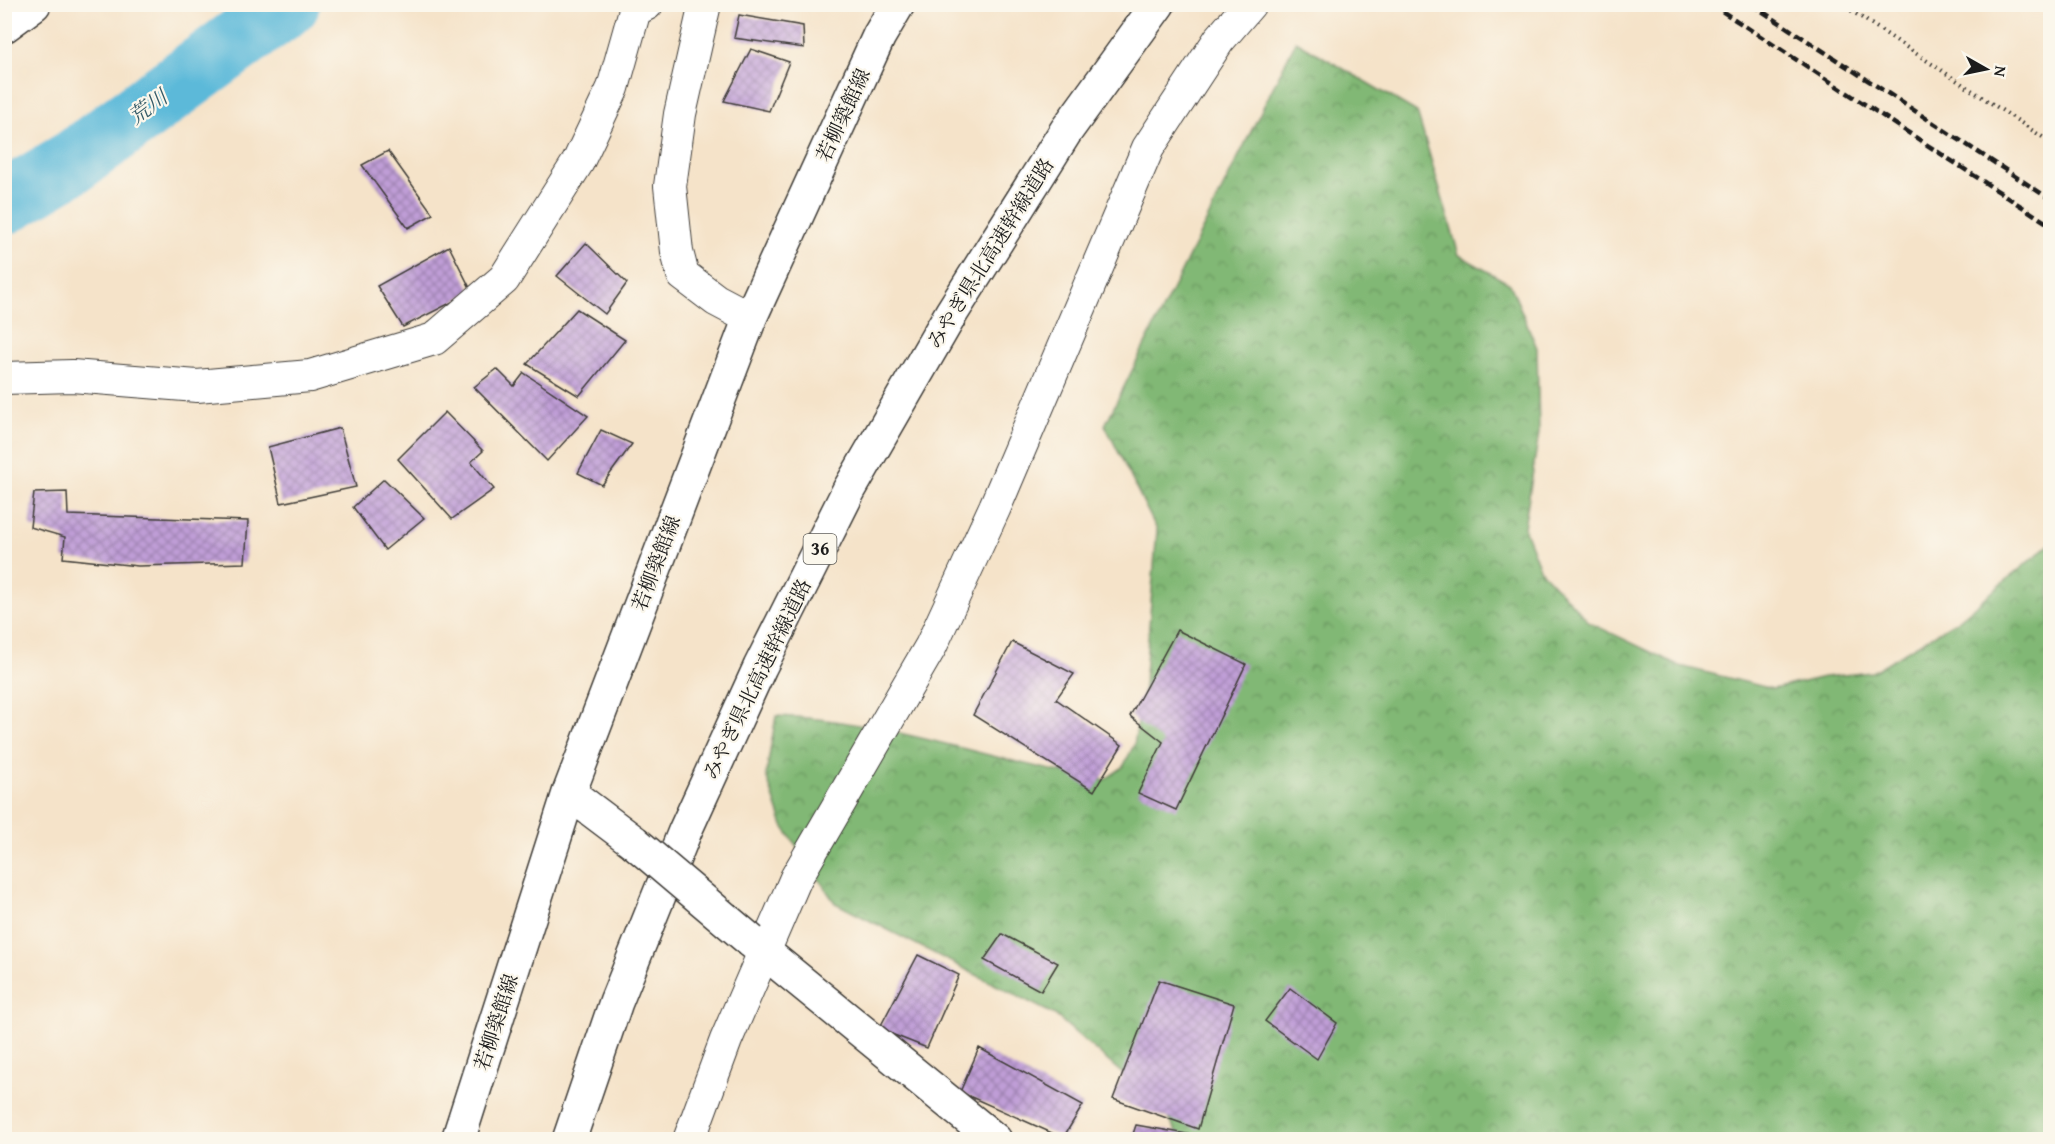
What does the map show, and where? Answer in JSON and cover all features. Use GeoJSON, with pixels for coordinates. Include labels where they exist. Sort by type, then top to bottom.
{"type":"FeatureCollection","features":[{"type":"Feature","properties":{"kind":"main road"},"geometry":{"type":"LineString","coordinates":[[4,26],[34,4]]}},
{"type":"Feature","properties":{"kind":"main road","name":"若柳築館線"},"geometry":{"type":"LineString","coordinates":[[458,1140],[569,794],[750,318],[879,36],[898,4]]}},
{"type":"Feature","properties":{"kind":"main road","name":"みやぎ県北高速幹線道路"},"geometry":{"type":"LineString","coordinates":[[569,1140],[616,1002],[685,831],[760,667],[849,490],[952,312],[1066,131],[1158,4]]}},
{"type":"Feature","properties":{"kind":"main road"},"geometry":{"type":"LineString","coordinates":[[569,794],[634,842],[757,946],[995,1140]]}},
{"type":"Feature","properties":{"kind":"street"},"geometry":{"type":"LineString","coordinates":[[4,378],[72,376],[197,386],[310,376],[434,339],[504,279],[578,162],[614,88],[635,10],[647,4]]}},
{"type":"Feature","properties":{"kind":"street"},"geometry":{"type":"LineString","coordinates":[[705,4],[680,114],[670,186],[677,252],[683,275],[716,300],[750,318]]}},
{"type":"Feature","properties":{"kind":"street"},"geometry":{"type":"LineString","coordinates":[[689,1140],[757,946],[931,646],[995,507],[1148,148],[1219,40],[1250,4]]}},
{"type":"Feature","properties":{"kind":"path"},"geometry":{"type":"LineString","coordinates":[[1840,4],[2050,142]]}},
{"type":"Feature","properties":{"kind":"green space"},"geometry":{"type":"Polygon","coordinates":[[[1296,41],[1417,112],[1459,255],[1510,284],[1537,348],[1539,433],[1524,528],[1541,571],[1590,623],[1680,666],[1773,689],[1824,677],[1872,672],[1957,621],[2050,544],[2050,1139],[1181,1139],[1163,1109],[1055,1015],[835,903],[783,826],[766,775],[776,716],[818,719],[900,733],[1022,763],[1104,780],[1123,767],[1134,745],[1144,686],[1157,530],[1105,425],[1296,41]]]}},
{"type":"Feature","properties":{"kind":"building"},"geometry":{"type":"Polygon","coordinates":[[[739,15],[803,26],[804,48],[734,38],[739,15]]]}},
{"type":"Feature","properties":{"kind":"building"},"geometry":{"type":"Polygon","coordinates":[[[751,49],[789,62],[769,111],[724,101],[751,49]]]}},
{"type":"Feature","properties":{"kind":"building"},"geometry":{"type":"Polygon","coordinates":[[[388,151],[433,214],[408,228],[362,165],[388,151]]]}},
{"type":"Feature","properties":{"kind":"building"},"geometry":{"type":"Polygon","coordinates":[[[586,243],[627,283],[605,314],[557,276],[586,243]]]}},
{"type":"Feature","properties":{"kind":"building"},"geometry":{"type":"Polygon","coordinates":[[[449,246],[472,292],[403,327],[377,286],[449,246]]]}},
{"type":"Feature","properties":{"kind":"building"},"geometry":{"type":"Polygon","coordinates":[[[577,309],[625,340],[579,396],[527,364],[577,309]]]}},
{"type":"Feature","properties":{"kind":"building"},"geometry":{"type":"Polygon","coordinates":[[[497,369],[514,386],[524,373],[588,416],[547,461],[474,387],[497,369]]]}},
{"type":"Feature","properties":{"kind":"building"},"geometry":{"type":"Polygon","coordinates":[[[445,412],[483,451],[471,462],[494,489],[452,519],[398,459],[445,412]]]}},
{"type":"Feature","properties":{"kind":"building"},"geometry":{"type":"Polygon","coordinates":[[[340,428],[356,487],[281,503],[268,447],[340,428]]]}},
{"type":"Feature","properties":{"kind":"building"},"geometry":{"type":"Polygon","coordinates":[[[601,430],[632,444],[602,485],[578,473],[601,430]]]}},
{"type":"Feature","properties":{"kind":"building"},"geometry":{"type":"Polygon","coordinates":[[[384,479],[424,518],[385,550],[353,507],[384,479]]]}},
{"type":"Feature","properties":{"kind":"building"},"geometry":{"type":"Polygon","coordinates":[[[67,492],[68,515],[248,521],[245,563],[138,566],[63,558],[65,537],[30,527],[34,493],[67,492]]]}},
{"type":"Feature","properties":{"kind":"building"},"geometry":{"type":"Polygon","coordinates":[[[1177,630],[1246,664],[1176,810],[1138,793],[1163,742],[1130,716],[1177,630]]]}},
{"type":"Feature","properties":{"kind":"building"},"geometry":{"type":"Polygon","coordinates":[[[1012,642],[1074,674],[1056,699],[1122,745],[1094,791],[973,715],[1012,642]]]}},
{"type":"Feature","properties":{"kind":"building"},"geometry":{"type":"Polygon","coordinates":[[[1002,934],[1058,963],[1041,991],[984,960],[1002,934]]]}},
{"type":"Feature","properties":{"kind":"building"},"geometry":{"type":"Polygon","coordinates":[[[918,955],[959,975],[927,1048],[879,1029],[918,955]]]}},
{"type":"Feature","properties":{"kind":"building"},"geometry":{"type":"Polygon","coordinates":[[[1159,980],[1234,1004],[1198,1129],[1113,1099],[1159,980]]]}},
{"type":"Feature","properties":{"kind":"building"},"geometry":{"type":"Polygon","coordinates":[[[1290,988],[1337,1023],[1317,1059],[1265,1021],[1290,988]]]}},
{"type":"Feature","properties":{"kind":"building"},"geometry":{"type":"Polygon","coordinates":[[[979,1048],[1083,1105],[1063,1138],[960,1092],[979,1048]]]}},
{"type":"Feature","properties":{"kind":"building"},"geometry":{"type":"Polygon","coordinates":[[[1136,1125],[1193,1135],[1191,1140],[1131,1140],[1136,1125]]]}},
{"type":"Feature","properties":{"kind":"waterway","name":"荒川"},"geometry":{"type":"LineString","coordinates":[[4,203],[74,161],[288,4]]}},
{"type":"Feature","properties":{"kind":"railway"},"geometry":{"type":"LineString","coordinates":[[1711,4],[2050,225]]}},
{"type":"Feature","properties":{"kind":"railway"},"geometry":{"type":"LineString","coordinates":[[1751,4],[2050,199]]}}]}
